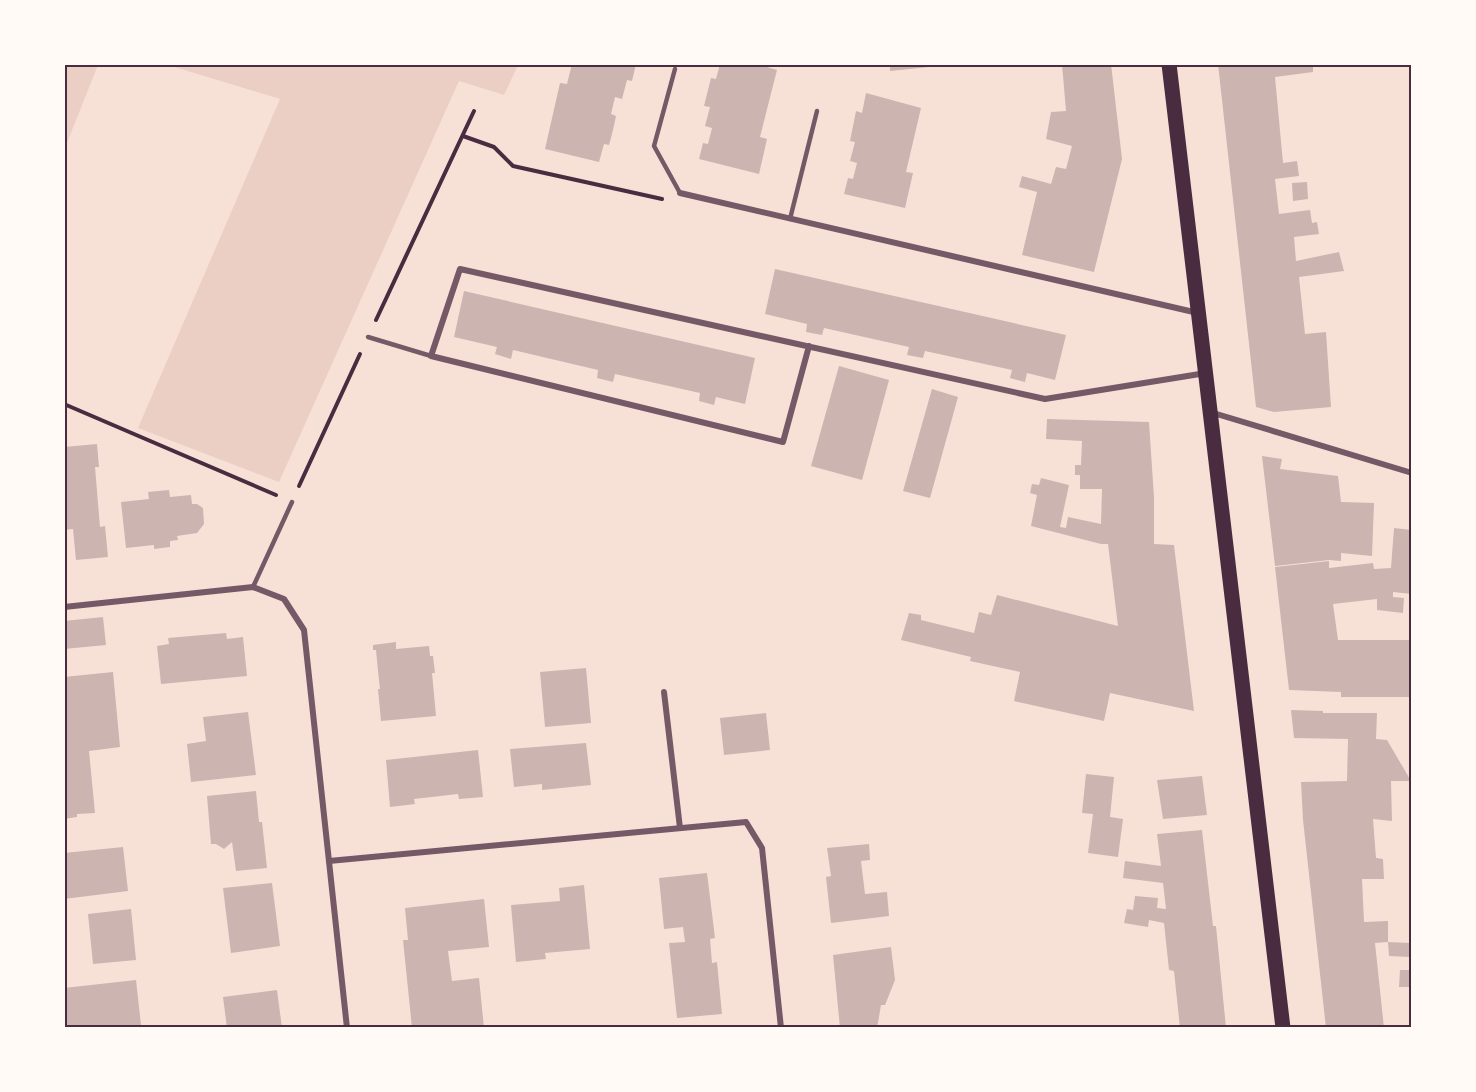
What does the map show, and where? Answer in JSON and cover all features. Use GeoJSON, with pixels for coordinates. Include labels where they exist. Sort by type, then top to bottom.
{"type":"FeatureCollection","features":[{"type":"Feature","properties":{"kind":"main road"},"geometry":{"type":"LineString","coordinates":[[1169,64],[1283,1028]]}},
{"type":"Feature","properties":{"kind":"street"},"geometry":{"type":"LineString","coordinates":[[680,193],[1198,313]]}},
{"type":"Feature","properties":{"kind":"street"},"geometry":{"type":"LineString","coordinates":[[809,346],[783,442],[431,356],[460,269],[809,346],[1045,399],[1206,373]]}},
{"type":"Feature","properties":{"kind":"street"},"geometry":{"type":"LineString","coordinates":[[1209,412],[1412,472]]}},
{"type":"Feature","properties":{"kind":"street"},"geometry":{"type":"LineString","coordinates":[[64,607],[253,587],[284,599],[304,630],[347,1028]]}},
{"type":"Feature","properties":{"kind":"street"},"geometry":{"type":"LineString","coordinates":[[664,692],[680,828]]}},
{"type":"Feature","properties":{"kind":"street"},"geometry":{"type":"LineString","coordinates":[[329,861],[746,822],[762,848],[781,1028]]}},
{"type":"Feature","properties":{"kind":"lane"},"geometry":{"type":"LineString","coordinates":[[675,69],[654,147],[680,193]]}},
{"type":"Feature","properties":{"kind":"lane"},"geometry":{"type":"LineString","coordinates":[[790,219],[817,111]]}},
{"type":"Feature","properties":{"kind":"lane"},"geometry":{"type":"LineString","coordinates":[[368,337],[431,356]]}},
{"type":"Feature","properties":{"kind":"lane"},"geometry":{"type":"LineString","coordinates":[[253,587],[292,502]]}},
{"type":"Feature","properties":{"kind":"path"},"geometry":{"type":"LineString","coordinates":[[474,111],[463,136],[494,147],[513,166],[665,200],[680,193]]}},
{"type":"Feature","properties":{"kind":"path"},"geometry":{"type":"LineString","coordinates":[[64,404],[292,502]]}},
{"type":"Feature","properties":{"kind":"shaded area"},"geometry":{"type":"Polygon","coordinates":[[[64,65],[98,65],[65,148],[64,65]]]}},
{"type":"Feature","properties":{"kind":"shaded area"},"geometry":{"type":"Polygon","coordinates":[[[168,65],[518,65],[504,95],[459,81],[279,482],[138,428],[280,99],[168,65]]]}},
{"type":"Feature","properties":{"kind":"building"},"geometry":{"type":"Polygon","coordinates":[[[572,64],[636,64],[632,81],[627,80],[622,99],[615,97],[611,114],[616,116],[613,130],[609,145],[604,144],[599,162],[545,149],[560,83],[567,84],[572,64]]]}},
{"type":"Feature","properties":{"kind":"building"},"geometry":{"type":"Polygon","coordinates":[[[720,64],[757,64],[777,70],[760,137],[767,139],[759,174],[699,159],[703,143],[708,144],[712,128],[705,126],[710,107],[704,106],[711,78],[716,79],[720,64]]]}},
{"type":"Feature","properties":{"kind":"building"},"geometry":{"type":"Polygon","coordinates":[[[890,64],[939,64],[939,66],[890,71],[890,64]]]}},
{"type":"Feature","properties":{"kind":"building"},"geometry":{"type":"Polygon","coordinates":[[[1062,64],[1111,64],[1122,159],[1094,272],[1022,255],[1037,192],[1019,187],[1022,176],[1051,184],[1056,167],[1066,169],[1072,146],[1046,139],[1051,112],[1066,111],[1062,64]]]}},
{"type":"Feature","properties":{"kind":"building"},"geometry":{"type":"Polygon","coordinates":[[[1218,64],[1313,64],[1313,72],[1275,77],[1283,163],[1297,161],[1299,176],[1275,179],[1279,214],[1310,210],[1312,223],[1317,222],[1319,234],[1294,237],[1296,261],[1339,252],[1344,271],[1299,277],[1305,334],[1326,332],[1331,407],[1274,412],[1256,407],[1218,64]]]}},
{"type":"Feature","properties":{"kind":"building"},"geometry":{"type":"Polygon","coordinates":[[[866,93],[921,108],[906,172],[913,173],[905,208],[844,194],[848,178],[853,179],[857,163],[850,161],[855,142],[850,141],[856,111],[862,113],[866,93]]]}},
{"type":"Feature","properties":{"kind":"building"},"geometry":{"type":"Polygon","coordinates":[[[1307,182],[1308,199],[1293,201],[1292,183],[1307,182]]]}},
{"type":"Feature","properties":{"kind":"building"},"geometry":{"type":"Polygon","coordinates":[[[775,269],[1066,335],[1055,380],[1027,373],[1025,382],[1010,378],[1012,370],[925,351],[923,358],[907,355],[909,347],[824,328],[822,335],[806,332],[807,324],[765,314],[775,269]]]}},
{"type":"Feature","properties":{"kind":"building"},"geometry":{"type":"Polygon","coordinates":[[[464,291],[755,358],[745,404],[716,397],[714,405],[699,401],[700,393],[615,374],[613,382],[597,378],[598,370],[513,350],[511,359],[495,354],[497,347],[454,337],[464,291]]]}},
{"type":"Feature","properties":{"kind":"building"},"geometry":{"type":"Polygon","coordinates":[[[839,366],[889,380],[862,480],[811,466],[839,366]]]}},
{"type":"Feature","properties":{"kind":"building"},"geometry":{"type":"Polygon","coordinates":[[[932,389],[958,397],[930,498],[903,491],[932,389]]]}},
{"type":"Feature","properties":{"kind":"building"},"geometry":{"type":"Polygon","coordinates":[[[1047,419],[1149,422],[1154,497],[1154,544],[1174,545],[1194,711],[1110,693],[1104,721],[1014,701],[1020,672],[970,661],[971,657],[901,640],[909,613],[921,615],[921,620],[974,633],[979,612],[991,615],[997,595],[1118,626],[1108,544],[1031,526],[1037,495],[1030,493],[1032,484],[1039,485],[1041,478],[1069,485],[1060,527],[1066,528],[1068,517],[1101,524],[1102,489],[1080,489],[1080,475],[1075,475],[1075,465],[1081,465],[1082,441],[1046,439],[1047,419]]]}},
{"type":"Feature","properties":{"kind":"building"},"geometry":{"type":"Polygon","coordinates":[[[97,444],[99,467],[95,467],[100,527],[105,526],[108,557],[76,560],[73,529],[64,530],[64,447],[97,444]]]}},
{"type":"Feature","properties":{"kind":"building"},"geometry":{"type":"Polygon","coordinates":[[[1262,456],[1282,459],[1280,469],[1338,476],[1341,502],[1374,503],[1372,556],[1341,553],[1341,561],[1329,560],[1275,566],[1262,456]]]}},
{"type":"Feature","properties":{"kind":"building"},"geometry":{"type":"Polygon","coordinates":[[[169,490],[170,497],[191,495],[192,504],[203,508],[204,524],[197,533],[177,536],[178,540],[170,541],[170,547],[154,549],[154,545],[126,548],[121,502],[149,499],[148,492],[169,490]]]}},
{"type":"Feature","properties":{"kind":"building"},"geometry":{"type":"Polygon","coordinates":[[[1394,528],[1412,530],[1412,594],[1393,592],[1393,597],[1404,598],[1403,613],[1377,610],[1377,599],[1333,604],[1338,640],[1412,640],[1412,697],[1341,697],[1341,692],[1289,690],[1275,567],[1329,561],[1329,568],[1373,563],[1374,569],[1391,568],[1394,528]]]}},
{"type":"Feature","properties":{"kind":"building"},"geometry":{"type":"Polygon","coordinates":[[[103,617],[106,645],[64,649],[64,621],[103,617]]]}},
{"type":"Feature","properties":{"kind":"building"},"geometry":{"type":"Polygon","coordinates":[[[226,633],[227,639],[243,637],[247,676],[161,684],[157,646],[169,644],[168,638],[226,633]]]}},
{"type":"Feature","properties":{"kind":"building"},"geometry":{"type":"Polygon","coordinates":[[[396,642],[396,649],[429,646],[435,673],[432,673],[436,716],[381,721],[376,650],[373,650],[373,645],[396,642]]]}},
{"type":"Feature","properties":{"kind":"building"},"geometry":{"type":"Polygon","coordinates":[[[586,668],[591,723],[545,727],[540,672],[586,668]]]}},
{"type":"Feature","properties":{"kind":"building"},"geometry":{"type":"Polygon","coordinates":[[[113,672],[120,747],[89,751],[95,813],[77,814],[77,817],[64,819],[64,677],[113,672]]]}},
{"type":"Feature","properties":{"kind":"building"},"geometry":{"type":"Polygon","coordinates":[[[1291,710],[1323,711],[1323,713],[1377,713],[1376,739],[1387,740],[1411,781],[1391,781],[1392,821],[1373,819],[1376,858],[1383,859],[1384,879],[1362,879],[1364,922],[1388,921],[1388,942],[1375,943],[1384,1028],[1326,1028],[1303,820],[1301,782],[1347,781],[1348,739],[1294,738],[1291,710]]]}},
{"type":"Feature","properties":{"kind":"building"},"geometry":{"type":"Polygon","coordinates":[[[248,712],[256,775],[191,782],[187,744],[206,741],[203,717],[248,712]]]}},
{"type":"Feature","properties":{"kind":"building"},"geometry":{"type":"Polygon","coordinates":[[[766,713],[770,750],[724,755],[720,718],[766,713]]]}},
{"type":"Feature","properties":{"kind":"building"},"geometry":{"type":"Polygon","coordinates":[[[586,743],[591,785],[542,790],[542,784],[514,787],[510,749],[586,743]]]}},
{"type":"Feature","properties":{"kind":"building"},"geometry":{"type":"Polygon","coordinates":[[[478,750],[483,797],[459,799],[458,794],[414,799],[415,804],[390,807],[386,760],[478,750]]]}},
{"type":"Feature","properties":{"kind":"building"},"geometry":{"type":"Polygon","coordinates":[[[1086,774],[1114,777],[1110,817],[1123,819],[1118,857],[1088,853],[1093,814],[1082,813],[1086,774]]]}},
{"type":"Feature","properties":{"kind":"building"},"geometry":{"type":"Polygon","coordinates":[[[1202,776],[1207,815],[1163,819],[1157,780],[1202,776]]]}},
{"type":"Feature","properties":{"kind":"building"},"geometry":{"type":"Polygon","coordinates":[[[256,791],[267,868],[236,871],[232,842],[224,849],[211,844],[207,796],[256,791]]]}},
{"type":"Feature","properties":{"kind":"building"},"geometry":{"type":"Polygon","coordinates":[[[1202,830],[1213,926],[1216,926],[1226,1028],[1180,1028],[1174,971],[1169,970],[1164,923],[1149,920],[1148,927],[1124,923],[1127,909],[1133,910],[1135,896],[1158,898],[1157,908],[1166,909],[1163,883],[1123,878],[1125,861],[1161,866],[1157,834],[1202,830]]]}},
{"type":"Feature","properties":{"kind":"building"},"geometry":{"type":"Polygon","coordinates":[[[869,844],[870,860],[861,861],[865,894],[887,892],[889,916],[831,923],[826,877],[831,876],[827,848],[869,844]]]}},
{"type":"Feature","properties":{"kind":"building"},"geometry":{"type":"Polygon","coordinates":[[[123,847],[128,891],[64,899],[64,853],[123,847]]]}},
{"type":"Feature","properties":{"kind":"building"},"geometry":{"type":"Polygon","coordinates":[[[707,873],[715,938],[710,939],[712,963],[717,962],[722,1014],[677,1018],[669,943],[685,942],[683,927],[664,929],[659,878],[707,873]]]}},
{"type":"Feature","properties":{"kind":"building"},"geometry":{"type":"Polygon","coordinates":[[[272,883],[280,946],[231,953],[223,888],[272,883]]]}},
{"type":"Feature","properties":{"kind":"building"},"geometry":{"type":"Polygon","coordinates":[[[584,885],[590,949],[545,953],[546,959],[516,962],[511,905],[560,901],[559,888],[584,885]]]}},
{"type":"Feature","properties":{"kind":"building"},"geometry":{"type":"Polygon","coordinates":[[[484,899],[489,947],[448,951],[452,981],[479,978],[484,1028],[412,1028],[403,940],[408,940],[405,908],[484,899]]]}},
{"type":"Feature","properties":{"kind":"building"},"geometry":{"type":"Polygon","coordinates":[[[131,909],[136,960],[93,964],[88,914],[131,909]]]}},
{"type":"Feature","properties":{"kind":"building"},"geometry":{"type":"Polygon","coordinates":[[[1388,942],[1410,943],[1411,957],[1389,956],[1388,942]]]}},
{"type":"Feature","properties":{"kind":"building"},"geometry":{"type":"Polygon","coordinates":[[[891,947],[895,980],[885,1005],[881,1005],[877,1028],[840,1028],[833,955],[891,947]]]}},
{"type":"Feature","properties":{"kind":"building"},"geometry":{"type":"Polygon","coordinates":[[[1400,970],[1412,970],[1412,987],[1399,987],[1400,970]]]}},
{"type":"Feature","properties":{"kind":"building"},"geometry":{"type":"Polygon","coordinates":[[[136,980],[141,1025],[120,1028],[64,1028],[64,988],[136,980]]]}},
{"type":"Feature","properties":{"kind":"building"},"geometry":{"type":"Polygon","coordinates":[[[277,990],[282,1028],[227,1028],[223,997],[277,990]]]}}]}
